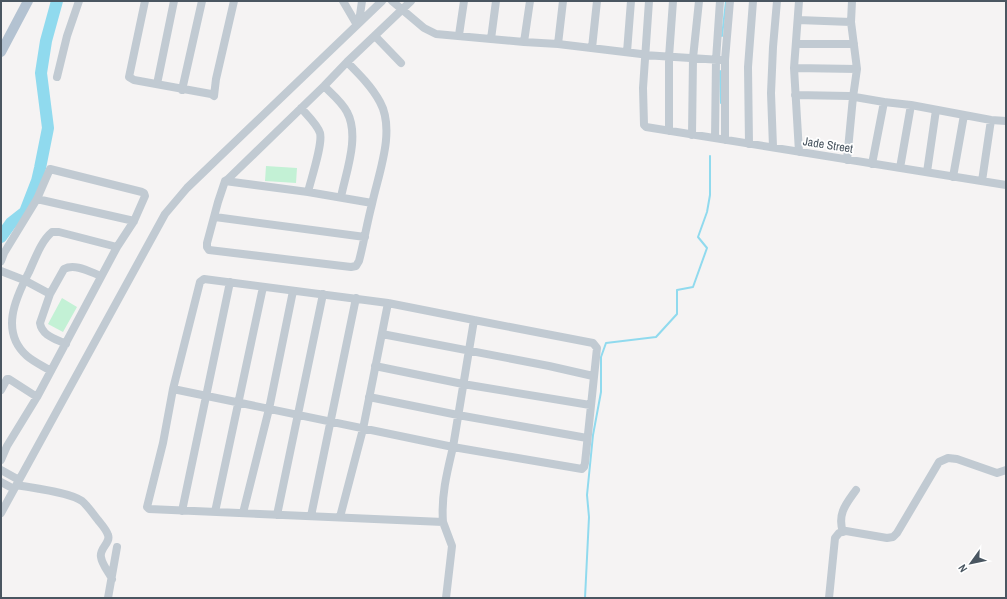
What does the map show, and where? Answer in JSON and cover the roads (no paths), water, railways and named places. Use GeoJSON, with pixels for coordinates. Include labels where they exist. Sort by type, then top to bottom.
{"type":"FeatureCollection","features":[{"type":"Feature","properties":{"kind":"main road"},"geometry":{"type":"LineString","coordinates":[[1,52],[28,1]]}},
{"type":"Feature","properties":{"kind":"street"},"geometry":{"type":"LineString","coordinates":[[56,77],[67,36],[79,1]]}},
{"type":"Feature","properties":{"kind":"street"},"geometry":{"type":"LineString","coordinates":[[145,1],[128,75],[130,78],[182,90],[211,94],[214,96],[216,79],[234,1]]}},
{"type":"Feature","properties":{"kind":"street"},"geometry":{"type":"LineString","coordinates":[[157,84],[174,1]]}},
{"type":"Feature","properties":{"kind":"street"},"geometry":{"type":"LineString","coordinates":[[182,90],[202,1]]}},
{"type":"Feature","properties":{"kind":"street"},"geometry":{"type":"LineString","coordinates":[[343,1],[358,23]]}},
{"type":"Feature","properties":{"kind":"street"},"geometry":{"type":"LineString","coordinates":[[358,23],[362,1]]}},
{"type":"Feature","properties":{"kind":"street"},"geometry":{"type":"LineString","coordinates":[[1,514],[165,214],[187,188],[382,1]]}},
{"type":"Feature","properties":{"kind":"street"},"geometry":{"type":"LineString","coordinates":[[392,1],[405,4],[429,31],[436,34],[558,44],[669,57],[725,60]]}},
{"type":"Feature","properties":{"kind":"street"},"geometry":{"type":"LineString","coordinates":[[459,35],[464,1]]}},
{"type":"Feature","properties":{"kind":"street"},"geometry":{"type":"LineString","coordinates":[[491,39],[496,1]]}},
{"type":"Feature","properties":{"kind":"street"},"geometry":{"type":"LineString","coordinates":[[524,42],[530,1]]}},
{"type":"Feature","properties":{"kind":"street"},"geometry":{"type":"LineString","coordinates":[[558,44],[563,1]]}},
{"type":"Feature","properties":{"kind":"street"},"geometry":{"type":"LineString","coordinates":[[592,48],[597,1]]}},
{"type":"Feature","properties":{"kind":"street"},"geometry":{"type":"LineString","coordinates":[[627,52],[632,1]]}},
{"type":"Feature","properties":{"kind":"street"},"geometry":{"type":"LineString","coordinates":[[642,54],[649,1]]}},
{"type":"Feature","properties":{"kind":"street"},"geometry":{"type":"LineString","coordinates":[[669,131],[669,57],[673,1]]}},
{"type":"Feature","properties":{"kind":"street"},"geometry":{"type":"LineString","coordinates":[[692,135],[693,58],[698,1]]}},
{"type":"Feature","properties":{"kind":"street"},"geometry":{"type":"LineString","coordinates":[[715,138],[716,60],[720,1]]}},
{"type":"Feature","properties":{"kind":"street"},"geometry":{"type":"LineString","coordinates":[[725,140],[725,60],[730,1]]}},
{"type":"Feature","properties":{"kind":"street"},"geometry":{"type":"LineString","coordinates":[[749,144],[748,67],[753,1]]}},
{"type":"Feature","properties":{"kind":"street"},"geometry":{"type":"LineString","coordinates":[[773,147],[771,93],[777,1]]}},
{"type":"Feature","properties":{"kind":"street"},"geometry":{"type":"LineString","coordinates":[[799,152],[794,68],[800,1]]}},
{"type":"Feature","properties":{"kind":"street"},"geometry":{"type":"LineString","coordinates":[[847,160],[857,69],[851,22],[852,1]]}},
{"type":"Feature","properties":{"kind":"street"},"geometry":{"type":"LineString","coordinates":[[347,62],[365,81],[381,103],[385,120],[385,154],[359,261],[356,266],[351,267],[209,250],[207,243],[225,181],[347,62],[375,36],[405,4]]}},
{"type":"Feature","properties":{"kind":"street"},"geometry":{"type":"LineString","coordinates":[[798,20],[851,22]]}},
{"type":"Feature","properties":{"kind":"street"},"geometry":{"type":"LineString","coordinates":[[375,36],[401,63]]}},
{"type":"Feature","properties":{"kind":"street"},"geometry":{"type":"LineString","coordinates":[[796,44],[854,44]]}},
{"type":"Feature","properties":{"kind":"street","name":"Jade Street"},"geometry":{"type":"LineString","coordinates":[[642,54],[644,124],[646,127],[1006,185]]}},
{"type":"Feature","properties":{"kind":"street"},"geometry":{"type":"LineString","coordinates":[[794,68],[857,69]]}},
{"type":"Feature","properties":{"kind":"street"},"geometry":{"type":"LineString","coordinates":[[324,86],[341,102],[348,112],[353,133],[341,197]]}},
{"type":"Feature","properties":{"kind":"street"},"geometry":{"type":"LineString","coordinates":[[795,95],[853,97],[910,105],[991,120],[1006,121]]}},
{"type":"Feature","properties":{"kind":"street"},"geometry":{"type":"LineString","coordinates":[[872,164],[884,102]]}},
{"type":"Feature","properties":{"kind":"street"},"geometry":{"type":"LineString","coordinates":[[900,168],[910,105]]}},
{"type":"Feature","properties":{"kind":"street"},"geometry":{"type":"LineString","coordinates":[[301,108],[315,125],[320,135],[319,149],[308,192]]}},
{"type":"Feature","properties":{"kind":"street"},"geometry":{"type":"LineString","coordinates":[[927,172],[936,110]]}},
{"type":"Feature","properties":{"kind":"street"},"geometry":{"type":"LineString","coordinates":[[953,177],[964,115]]}},
{"type":"Feature","properties":{"kind":"street"},"geometry":{"type":"LineString","coordinates":[[982,181],[991,120]]}},
{"type":"Feature","properties":{"kind":"street"},"geometry":{"type":"LineString","coordinates":[[1,261],[16,232],[37,199],[50,169],[144,193],[145,196],[134,220],[101,276],[37,397],[4,444],[1,460]]}},
{"type":"Feature","properties":{"kind":"street"},"geometry":{"type":"LineString","coordinates":[[225,181],[308,192],[372,203]]}},
{"type":"Feature","properties":{"kind":"street"},"geometry":{"type":"LineString","coordinates":[[37,199],[134,220]]}},
{"type":"Feature","properties":{"kind":"street"},"geometry":{"type":"LineString","coordinates":[[215,217],[365,237]]}},
{"type":"Feature","properties":{"kind":"street"},"geometry":{"type":"LineString","coordinates":[[51,371],[27,356],[18,347],[12,334],[10,319],[12,309],[24,280],[46,238],[52,232],[59,232],[117,247]]}},
{"type":"Feature","properties":{"kind":"street"},"geometry":{"type":"LineString","coordinates":[[66,344],[46,335],[41,327],[40,323],[50,294],[64,269],[67,267],[77,267],[101,276]]}},
{"type":"Feature","properties":{"kind":"street"},"geometry":{"type":"LineString","coordinates":[[1,271],[24,280],[50,294]]}},
{"type":"Feature","properties":{"kind":"street"},"geometry":{"type":"LineString","coordinates":[[174,389],[453,447],[582,469],[585,463],[597,348],[593,343],[388,302],[204,279],[200,282],[174,389],[163,443],[147,507],[149,509],[443,522]]}},
{"type":"Feature","properties":{"kind":"street"},"geometry":{"type":"LineString","coordinates":[[182,511],[230,282]]}},
{"type":"Feature","properties":{"kind":"street"},"geometry":{"type":"LineString","coordinates":[[215,512],[263,287]]}},
{"type":"Feature","properties":{"kind":"street"},"geometry":{"type":"LineString","coordinates":[[242,513],[268,409],[293,291]]}},
{"type":"Feature","properties":{"kind":"street"},"geometry":{"type":"LineString","coordinates":[[277,515],[323,294]]}},
{"type":"Feature","properties":{"kind":"street"},"geometry":{"type":"LineString","coordinates":[[311,516],[356,298]]}},
{"type":"Feature","properties":{"kind":"street"},"geometry":{"type":"LineString","coordinates":[[340,517],[363,429],[388,302]]}},
{"type":"Feature","properties":{"kind":"street"},"geometry":{"type":"LineString","coordinates":[[446,598],[452,546],[443,522],[442,508],[474,320]]}},
{"type":"Feature","properties":{"kind":"street"},"geometry":{"type":"LineString","coordinates":[[382,334],[549,366],[593,376]]}},
{"type":"Feature","properties":{"kind":"street"},"geometry":{"type":"LineString","coordinates":[[375,366],[464,384],[590,405]]}},
{"type":"Feature","properties":{"kind":"street"},"geometry":{"type":"LineString","coordinates":[[1,390],[7,379],[9,379],[37,397]]}},
{"type":"Feature","properties":{"kind":"street"},"geometry":{"type":"LineString","coordinates":[[369,397],[458,415],[587,438]]}},
{"type":"Feature","properties":{"kind":"street"},"geometry":{"type":"LineString","coordinates":[[828,598],[835,538],[839,533],[846,531],[887,538],[892,537],[897,533],[939,462],[944,459],[957,459],[997,473],[1006,470]]}},
{"type":"Feature","properties":{"kind":"street"},"geometry":{"type":"LineString","coordinates":[[1,470],[16,485]]}},
{"type":"Feature","properties":{"kind":"street"},"geometry":{"type":"LineString","coordinates":[[1,482],[71,496],[81,501],[98,520],[109,536],[108,542],[102,549],[101,557],[112,579]]}},
{"type":"Feature","properties":{"kind":"street"},"geometry":{"type":"LineString","coordinates":[[842,532],[840,519],[845,504],[856,490]]}},
{"type":"Feature","properties":{"kind":"street"},"geometry":{"type":"LineString","coordinates":[[108,598],[117,547]]}},
{"type":"Feature","properties":{"kind":"waterway"},"geometry":{"type":"LineString","coordinates":[[1,237],[11,223],[25,212],[37,181],[48,128],[41,73],[46,41],[57,1]]}},
{"type":"Feature","properties":{"kind":"waterway"},"geometry":{"type":"LineString","coordinates":[[722,36],[726,1]]}},
{"type":"Feature","properties":{"kind":"waterway"},"geometry":{"type":"LineString","coordinates":[[720,71],[721,103]]}},
{"type":"Feature","properties":{"kind":"waterway"},"geometry":{"type":"LineString","coordinates":[[585,598],[589,517],[587,495],[593,435],[601,392],[601,357],[606,343],[656,337],[677,314],[677,290],[693,287],[707,248],[698,237],[707,212],[710,195],[710,156]]}}]}
